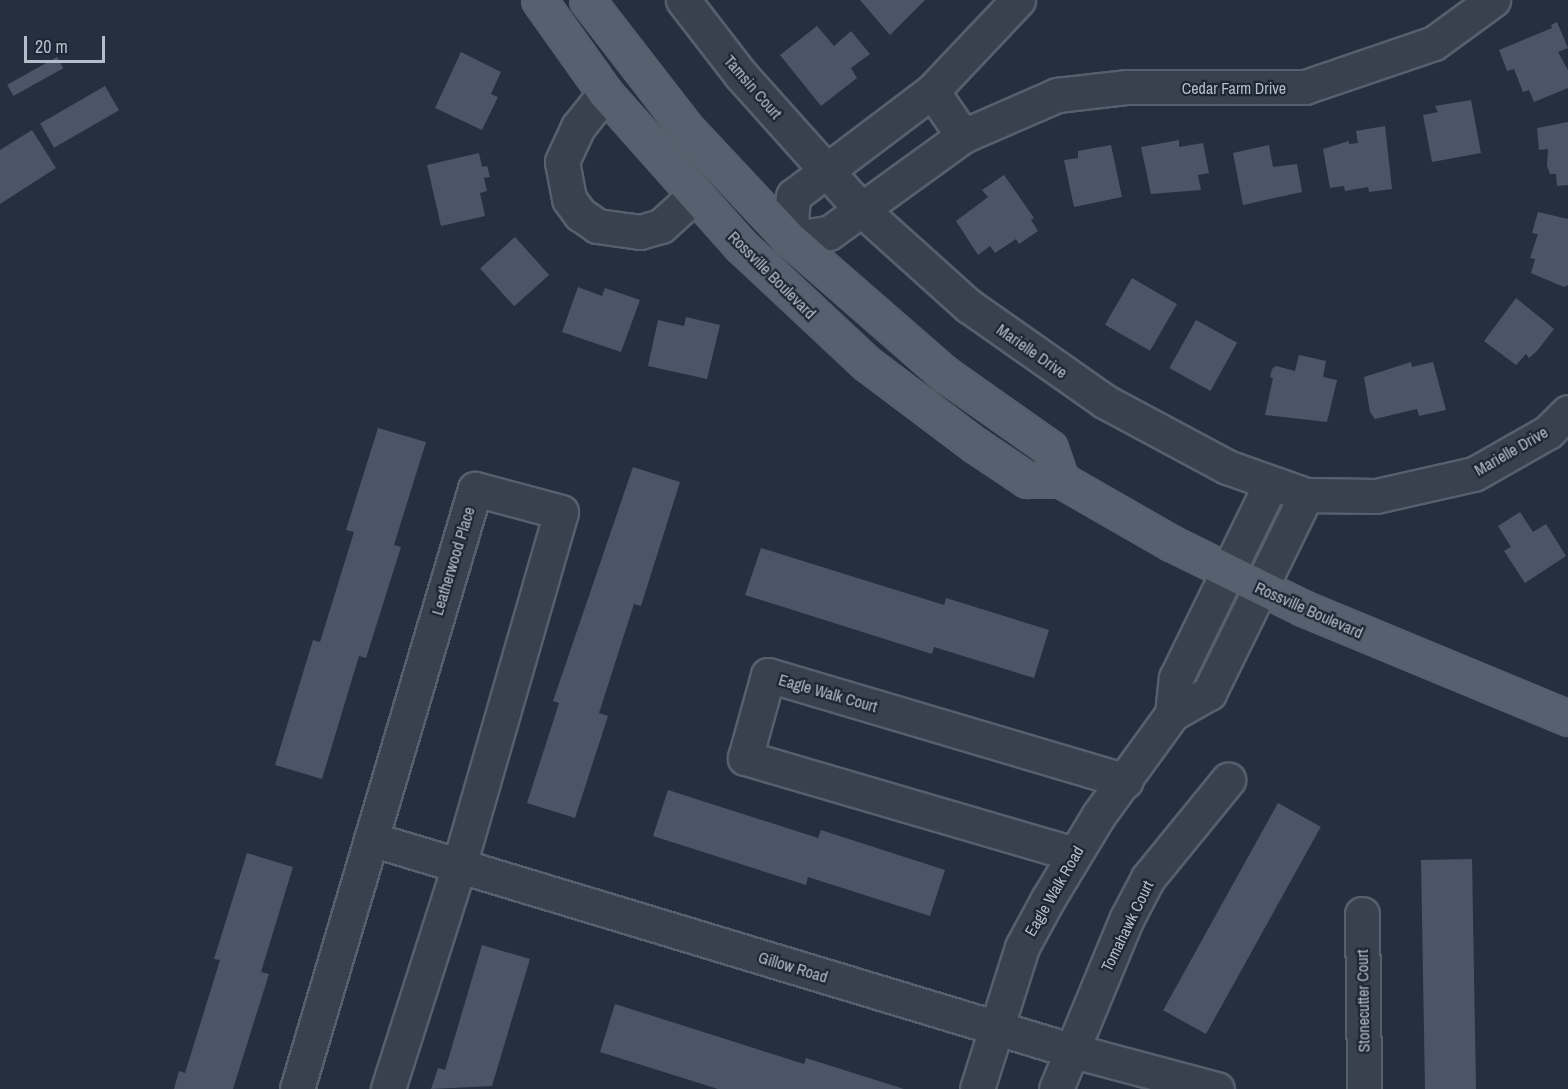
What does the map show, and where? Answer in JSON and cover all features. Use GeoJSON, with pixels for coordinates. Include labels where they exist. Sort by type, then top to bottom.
{"type":"FeatureCollection","features":[{"type":"Feature","properties":{"kind":"main road","name":"Rossville Boulevard"},"geometry":{"type":"LineString","coordinates":[[539,0],[605,93],[694,196],[783,289],[921,405],[1027,480],[1061,480],[1227,572],[1263,589],[1568,718]]}},
{"type":"Feature","properties":{"kind":"main road"},"geometry":{"type":"LineString","coordinates":[[587,0],[686,128],[789,239],[913,349],[1050,448],[1061,480]]}},
{"type":"Feature","properties":{"kind":"street","name":"Tamsin Court"},"geometry":{"type":"LineString","coordinates":[[683,0],[741,75],[827,171]]}},
{"type":"Feature","properties":{"kind":"street"},"geometry":{"type":"LineString","coordinates":[[789,239],[793,196],[932,91],[1018,0]]}},
{"type":"Feature","properties":{"kind":"street","name":"Cedar Farm Drive"},"geometry":{"type":"LineString","coordinates":[[789,239],[829,233],[860,208],[963,136],[1057,95],[1126,87],[1305,87],[1434,43],[1494,0]]}},
{"type":"Feature","properties":{"kind":"street"},"geometry":{"type":"LineString","coordinates":[[932,91],[963,136]]}},
{"type":"Feature","properties":{"kind":"street"},"geometry":{"type":"LineString","coordinates":[[605,93],[579,127],[562,162],[567,190],[580,214],[597,226],[640,232],[661,226],[694,196]]}},
{"type":"Feature","properties":{"kind":"street","name":"Marielle Drive"},"geometry":{"type":"LineString","coordinates":[[827,171],[860,208],[969,306],[1104,401],[1270,485],[1306,495],[1376,496],[1474,474],[1548,432],[1568,412]]}},
{"type":"Feature","properties":{"kind":"street"},"geometry":{"type":"LineString","coordinates":[[1227,572],[1270,485]]}},
{"type":"Feature","properties":{"kind":"street","name":"Leatherwood Place"},"geometry":{"type":"LineString","coordinates":[[297,1089],[475,489],[561,512],[459,866],[388,1089]]}},
{"type":"Feature","properties":{"kind":"street"},"geometry":{"type":"LineString","coordinates":[[1263,589],[1306,495]]}},
{"type":"Feature","properties":{"kind":"street","name":"Eagle Walk Road"},"geometry":{"type":"LineString","coordinates":[[1172,714],[1176,678],[1227,572]]}},
{"type":"Feature","properties":{"kind":"street","name":"Eagle Walk Road"},"geometry":{"type":"LineString","coordinates":[[977,1089],[994,1027],[1022,947],[1074,854],[1172,714],[1209,693],[1263,589]]}},
{"type":"Feature","properties":{"kind":"street","name":"Eagle Walk Court"},"geometry":{"type":"LineString","coordinates":[[1074,854],[745,758],[768,675],[1126,781]]}},
{"type":"Feature","properties":{"kind":"street","name":"Tomahawk Court"},"geometry":{"type":"LineString","coordinates":[[1056,1089],[1070,1050],[1148,878],[1228,780]]}},
{"type":"Feature","properties":{"kind":"street","name":"Gillow Road"},"geometry":{"type":"LineString","coordinates":[[371,839],[1070,1050],[1217,1089]]}},
{"type":"Feature","properties":{"kind":"street","name":"Stonecutter Court"},"geometry":{"type":"LineString","coordinates":[[1362,914],[1364,1089]]}},
{"type":"Feature","properties":{"kind":"building"},"geometry":{"type":"Polygon","coordinates":[[[860,0],[925,0],[890,35],[860,0]]]}},
{"type":"Feature","properties":{"kind":"building"},"geometry":{"type":"Polygon","coordinates":[[[1557,22],[1568,48],[1558,52],[1568,70],[1568,88],[1534,102],[1529,90],[1523,92],[1514,69],[1507,71],[1499,50],[1552,28],[1551,25],[1557,22]]]}},
{"type":"Feature","properties":{"kind":"building"},"geometry":{"type":"Polygon","coordinates":[[[817,26],[834,46],[851,31],[870,54],[851,68],[857,78],[821,106],[780,55],[817,26]]]}},
{"type":"Feature","properties":{"kind":"building"},"geometry":{"type":"Polygon","coordinates":[[[461,52],[501,72],[491,94],[498,97],[482,130],[435,108],[461,52]]]}},
{"type":"Feature","properties":{"kind":"building"},"geometry":{"type":"Polygon","coordinates":[[[57,57],[63,68],[13,96],[7,85],[57,57]]]}},
{"type":"Feature","properties":{"kind":"building"},"geometry":{"type":"Polygon","coordinates":[[[105,86],[119,110],[54,148],[40,124],[105,86]]]}},
{"type":"Feature","properties":{"kind":"building"},"geometry":{"type":"Polygon","coordinates":[[[1471,100],[1481,153],[1432,162],[1423,115],[1438,112],[1435,106],[1471,100]]]}},
{"type":"Feature","properties":{"kind":"building"},"geometry":{"type":"Polygon","coordinates":[[[1568,122],[1568,185],[1557,186],[1556,174],[1550,174],[1547,166],[1548,149],[1539,150],[1537,128],[1568,122]]]}},
{"type":"Feature","properties":{"kind":"building"},"geometry":{"type":"Polygon","coordinates":[[[1385,126],[1392,189],[1369,192],[1368,187],[1345,191],[1344,186],[1330,188],[1323,149],[1349,141],[1349,144],[1358,143],[1356,131],[1385,126]]]}},
{"type":"Feature","properties":{"kind":"building"},"geometry":{"type":"Polygon","coordinates":[[[32,130],[56,168],[0,204],[0,150],[32,130]]]}},
{"type":"Feature","properties":{"kind":"building"},"geometry":{"type":"Polygon","coordinates":[[[1179,140],[1179,147],[1203,143],[1209,173],[1198,175],[1201,190],[1151,194],[1141,147],[1179,140]]]}},
{"type":"Feature","properties":{"kind":"building"},"geometry":{"type":"Polygon","coordinates":[[[1111,145],[1122,197],[1074,207],[1064,160],[1078,158],[1078,151],[1111,145]]]}},
{"type":"Feature","properties":{"kind":"building"},"geometry":{"type":"Polygon","coordinates":[[[1269,145],[1273,167],[1297,164],[1302,192],[1243,205],[1233,153],[1269,145]]]}},
{"type":"Feature","properties":{"kind":"building"},"geometry":{"type":"Polygon","coordinates":[[[479,153],[482,167],[487,166],[490,177],[484,178],[487,191],[480,193],[485,216],[441,226],[427,165],[479,153]]]}},
{"type":"Feature","properties":{"kind":"building"},"geometry":{"type":"Polygon","coordinates":[[[1004,175],[1034,218],[1031,220],[1038,231],[1019,244],[1016,239],[995,253],[990,246],[978,255],[956,221],[988,197],[982,190],[1004,175]]]}},
{"type":"Feature","properties":{"kind":"building"},"geometry":{"type":"Polygon","coordinates":[[[1538,212],[1568,219],[1568,285],[1564,287],[1531,273],[1535,259],[1530,258],[1538,234],[1532,233],[1538,212]]]}},
{"type":"Feature","properties":{"kind":"building"},"geometry":{"type":"Polygon","coordinates":[[[515,237],[549,275],[514,306],[480,268],[515,237]]]}},
{"type":"Feature","properties":{"kind":"building"},"geometry":{"type":"Polygon","coordinates":[[[1132,278],[1177,304],[1150,351],[1105,325],[1132,278]]]}},
{"type":"Feature","properties":{"kind":"building"},"geometry":{"type":"Polygon","coordinates":[[[578,287],[602,296],[605,288],[640,300],[621,352],[562,332],[578,287]]]}},
{"type":"Feature","properties":{"kind":"building"},"geometry":{"type":"Polygon","coordinates":[[[1516,298],[1554,329],[1537,351],[1529,358],[1526,354],[1516,365],[1484,341],[1516,298]]]}},
{"type":"Feature","properties":{"kind":"building"},"geometry":{"type":"Polygon","coordinates":[[[686,317],[720,325],[707,379],[648,366],[658,320],[684,326],[686,317]]]}},
{"type":"Feature","properties":{"kind":"building"},"geometry":{"type":"Polygon","coordinates":[[[1196,320],[1237,343],[1210,391],[1169,368],[1196,320]]]}},
{"type":"Feature","properties":{"kind":"building"},"geometry":{"type":"Polygon","coordinates":[[[1299,355],[1326,361],[1323,377],[1337,380],[1327,422],[1265,415],[1273,378],[1270,377],[1272,369],[1276,366],[1295,371],[1299,355]]]}},
{"type":"Feature","properties":{"kind":"building"},"geometry":{"type":"Polygon","coordinates":[[[1411,362],[1412,367],[1433,362],[1446,410],[1419,416],[1417,409],[1375,419],[1370,412],[1364,377],[1411,362]]]}},
{"type":"Feature","properties":{"kind":"building"},"geometry":{"type":"Polygon","coordinates":[[[378,428],[426,442],[394,545],[401,547],[366,658],[359,656],[322,779],[275,765],[313,640],[320,642],[354,532],[346,530],[378,428]]]}},
{"type":"Feature","properties":{"kind":"building"},"geometry":{"type":"Polygon","coordinates":[[[633,467],[680,482],[641,606],[634,604],[599,713],[608,716],[575,818],[527,803],[559,703],[553,701],[633,467]]]}},
{"type":"Feature","properties":{"kind":"building"},"geometry":{"type":"Polygon","coordinates":[[[1520,512],[1533,532],[1546,524],[1566,556],[1525,583],[1504,551],[1511,547],[1498,526],[1520,512]]]}},
{"type":"Feature","properties":{"kind":"building"},"geometry":{"type":"Polygon","coordinates":[[[761,548],[944,605],[946,598],[1049,630],[1034,678],[934,647],[932,654],[745,595],[761,548]]]}},
{"type":"Feature","properties":{"kind":"building"},"geometry":{"type":"Polygon","coordinates":[[[668,790],[818,838],[821,830],[945,870],[930,916],[808,877],[806,885],[653,836],[668,790]]]}},
{"type":"Feature","properties":{"kind":"building"},"geometry":{"type":"Polygon","coordinates":[[[1278,803],[1321,827],[1206,1034],[1163,1010],[1278,803]]]}},
{"type":"Feature","properties":{"kind":"building"},"geometry":{"type":"Polygon","coordinates":[[[247,853],[293,867],[261,972],[269,974],[233,1089],[174,1089],[179,1071],[185,1073],[220,960],[214,959],[247,853]]]}},
{"type":"Feature","properties":{"kind":"building"},"geometry":{"type":"Polygon","coordinates":[[[1472,859],[1476,1089],[1425,1089],[1421,860],[1472,859]]]}},
{"type":"Feature","properties":{"kind":"building"},"geometry":{"type":"Polygon","coordinates":[[[482,945],[530,959],[492,1086],[431,1089],[438,1068],[445,1070],[482,945]]]}},
{"type":"Feature","properties":{"kind":"building"},"geometry":{"type":"Polygon","coordinates":[[[615,1004],[804,1064],[806,1058],[904,1089],[718,1089],[600,1052],[615,1004]]]}}]}
